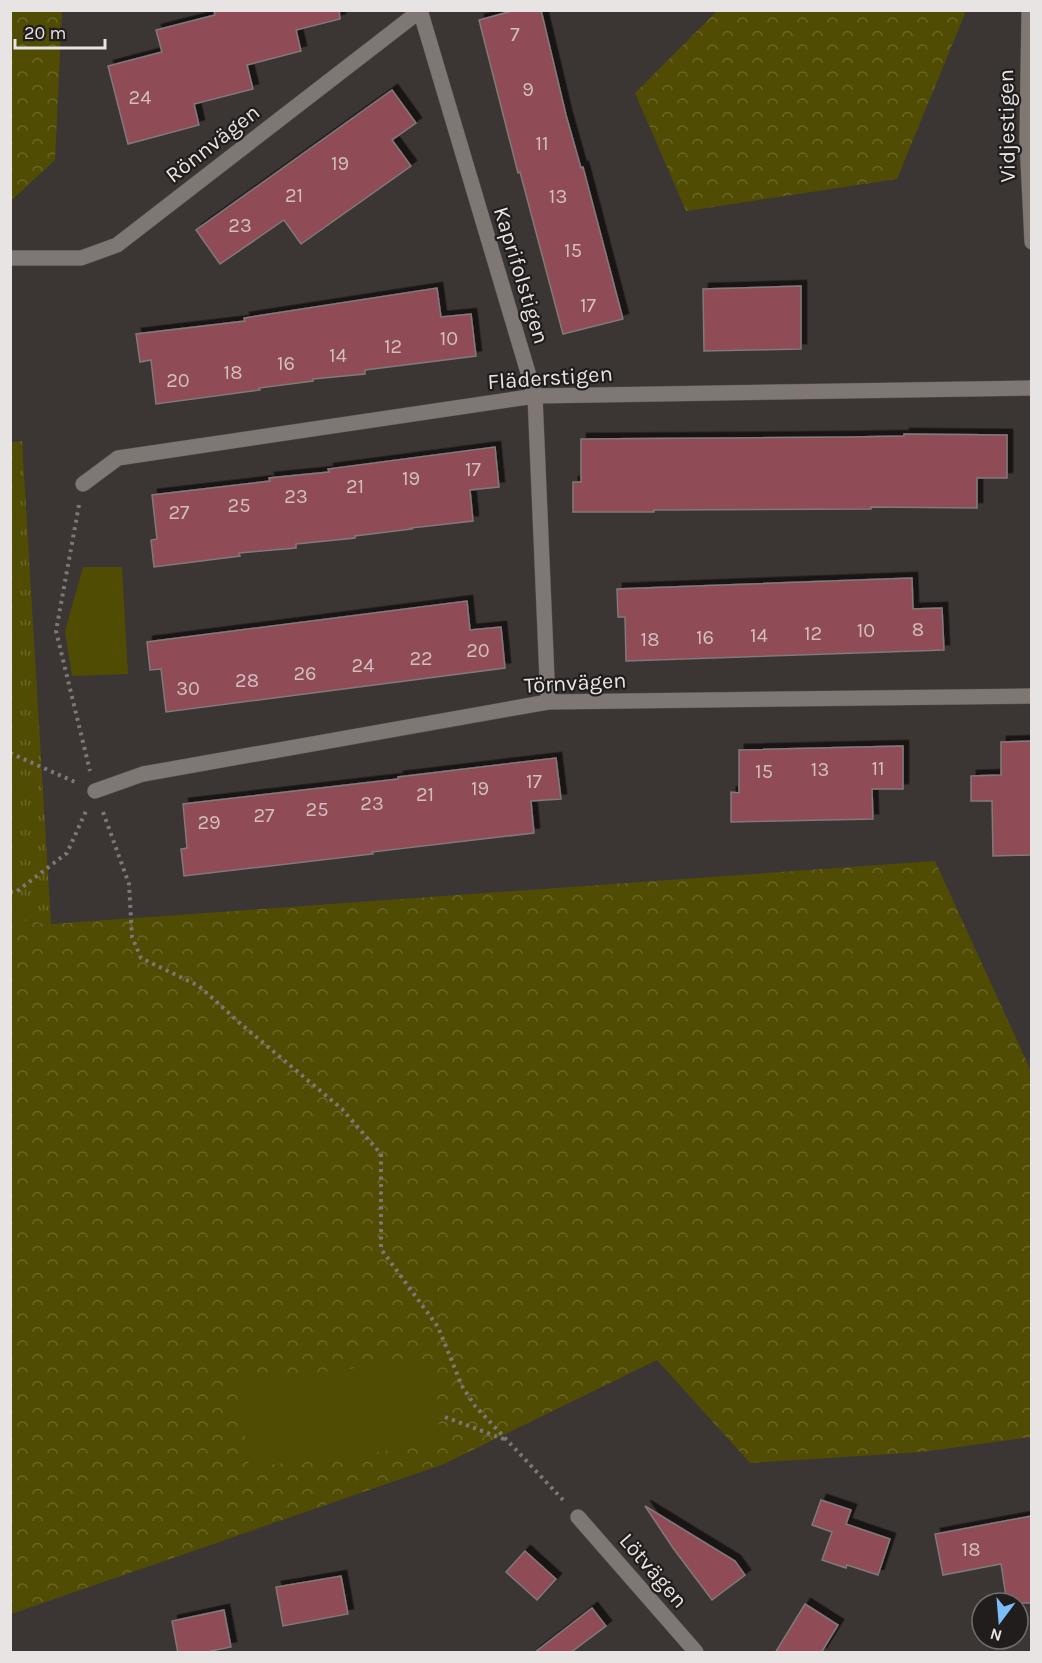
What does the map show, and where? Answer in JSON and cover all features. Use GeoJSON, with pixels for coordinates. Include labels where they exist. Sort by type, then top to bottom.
{"type":"FeatureCollection","features":[{"type":"Feature","properties":{"kind":"street","name":"Vidjestigen"},"geometry":{"type":"LineString","coordinates":[[1029,10],[1027,141],[1032,242]]}},
{"type":"Feature","properties":{"kind":"street","name":"Rönnvägen"},"geometry":{"type":"LineString","coordinates":[[10,258],[81,258],[117,245],[420,11]]}},
{"type":"Feature","properties":{"kind":"street","name":"Kaprifolstigen"},"geometry":{"type":"LineString","coordinates":[[420,11],[535,396],[548,702]]}},
{"type":"Feature","properties":{"kind":"street","name":"Fläderstigen"},"geometry":{"type":"LineString","coordinates":[[83,484],[118,458],[535,396],[1032,388]]}},
{"type":"Feature","properties":{"kind":"street","name":"Törnvägen"},"geometry":{"type":"LineString","coordinates":[[95,791],[143,774],[548,702],[1032,696]]}},
{"type":"Feature","properties":{"kind":"street","name":"Lötvägen"},"geometry":{"type":"LineString","coordinates":[[579,1517],[696,1653]]}},
{"type":"Feature","properties":{"kind":"path"},"geometry":{"type":"LineString","coordinates":[[83,484],[56,630],[95,791],[129,884],[132,937],[141,958],[199,986],[342,1109],[381,1154],[381,1249],[438,1326],[462,1386],[476,1406],[579,1517]]}},
{"type":"Feature","properties":{"kind":"path"},"geometry":{"type":"LineString","coordinates":[[10,753],[95,791]]}},
{"type":"Feature","properties":{"kind":"path"},"geometry":{"type":"LineString","coordinates":[[10,892],[16,892],[67,853],[95,791]]}},
{"type":"Feature","properties":{"kind":"path"},"geometry":{"type":"LineString","coordinates":[[445,1417],[508,1440]]}},
{"type":"Feature","properties":{"kind":"green space"},"geometry":{"type":"Polygon","coordinates":[[[11,10],[62,11],[55,160],[11,201],[11,10]]]}},
{"type":"Feature","properties":{"kind":"green space"},"geometry":{"type":"Polygon","coordinates":[[[717,11],[966,11],[897,179],[686,211],[635,93],[717,11]]]}},
{"type":"Feature","properties":{"kind":"green space"},"geometry":{"type":"Polygon","coordinates":[[[22,441],[51,924],[11,919],[10,442],[22,441]]]}},
{"type":"Feature","properties":{"kind":"green space"},"geometry":{"type":"Polygon","coordinates":[[[83,567],[122,567],[128,674],[72,676],[65,631],[83,567]]]}},
{"type":"Feature","properties":{"kind":"green space"},"geometry":{"type":"Polygon","coordinates":[[[935,861],[1031,1071],[1031,1437],[922,1452],[750,1463],[657,1360],[444,1464],[11,1614],[11,919],[51,924],[935,861]]]}},
{"type":"Feature","properties":{"kind":"green space"},"geometry":{"type":"Polygon","coordinates":[[[431,1359],[441,1444],[249,1467],[239,1382],[431,1359]]]}},
{"type":"Feature","properties":{"kind":"building"},"geometry":{"type":"Polygon","coordinates":[[[214,10],[339,10],[340,19],[296,30],[301,51],[247,65],[253,89],[194,104],[199,125],[128,144],[108,66],[162,52],[156,30],[215,15],[214,10]]]}},
{"type":"Feature","properties":{"kind":"building"},"geometry":{"type":"Polygon","coordinates":[[[516,10],[541,10],[566,115],[581,168],[583,167],[623,319],[563,334],[520,172],[518,173],[479,20],[516,10]]]}},
{"type":"Feature","properties":{"kind":"building"},"geometry":{"type":"Polygon","coordinates":[[[392,90],[416,123],[392,140],[411,166],[301,244],[284,220],[220,264],[196,230],[392,90]]]}},
{"type":"Feature","properties":{"kind":"building"},"geometry":{"type":"Polygon","coordinates":[[[801,286],[801,349],[704,351],[703,289],[801,286]]]}},
{"type":"Feature","properties":{"kind":"building"},"geometry":{"type":"Polygon","coordinates":[[[437,288],[441,317],[471,314],[476,356],[365,370],[365,374],[313,379],[313,381],[259,388],[260,390],[156,404],[151,360],[140,362],[136,334],[245,321],[244,318],[437,288]]]}},
{"type":"Feature","properties":{"kind":"building"},"geometry":{"type":"Polygon","coordinates":[[[904,434],[1007,435],[1007,478],[977,478],[977,508],[871,507],[871,509],[573,512],[573,482],[581,482],[581,439],[852,437],[904,436],[904,434]]]}},
{"type":"Feature","properties":{"kind":"building"},"geometry":{"type":"Polygon","coordinates":[[[495,447],[499,487],[470,490],[473,521],[296,544],[296,548],[239,553],[240,556],[154,567],[151,540],[157,539],[152,495],[270,481],[269,478],[329,472],[328,469],[495,447]]]}},
{"type":"Feature","properties":{"kind":"building"},"geometry":{"type":"Polygon","coordinates":[[[912,578],[913,609],[942,608],[944,650],[626,661],[625,617],[618,617],[617,589],[912,578]]]}},
{"type":"Feature","properties":{"kind":"building"},"geometry":{"type":"Polygon","coordinates":[[[467,601],[470,630],[501,627],[505,668],[166,712],[161,669],[150,670],[147,642],[467,601]]]}},
{"type":"Feature","properties":{"kind":"building"},"geometry":{"type":"Polygon","coordinates":[[[1032,741],[1032,855],[993,856],[992,801],[971,801],[971,776],[1001,775],[1001,742],[1032,741]]]}},
{"type":"Feature","properties":{"kind":"building"},"geometry":{"type":"Polygon","coordinates":[[[903,746],[903,789],[872,789],[873,819],[731,822],[731,792],[739,793],[739,750],[903,746]]]}},
{"type":"Feature","properties":{"kind":"building"},"geometry":{"type":"Polygon","coordinates":[[[556,758],[561,799],[531,801],[534,833],[184,876],[181,849],[187,848],[183,804],[556,758]]]}},
{"type":"Feature","properties":{"kind":"building"},"geometry":{"type":"Polygon","coordinates":[[[821,1500],[851,1510],[846,1524],[890,1539],[878,1575],[822,1560],[832,1532],[812,1525],[821,1500]]]}},
{"type":"Feature","properties":{"kind":"building"},"geometry":{"type":"Polygon","coordinates":[[[645,1506],[735,1561],[745,1575],[712,1600],[645,1506]]]}},
{"type":"Feature","properties":{"kind":"building"},"geometry":{"type":"Polygon","coordinates":[[[1032,1516],[1032,1603],[1030,1603],[1030,1591],[1005,1591],[1001,1564],[943,1575],[935,1534],[1032,1516]]]}},
{"type":"Feature","properties":{"kind":"building"},"geometry":{"type":"Polygon","coordinates":[[[525,1551],[556,1579],[537,1600],[506,1572],[525,1551]]]}},
{"type":"Feature","properties":{"kind":"building"},"geometry":{"type":"Polygon","coordinates":[[[341,1576],[348,1614],[283,1626],[276,1587],[341,1576]]]}},
{"type":"Feature","properties":{"kind":"building"},"geometry":{"type":"Polygon","coordinates":[[[805,1604],[838,1625],[821,1653],[775,1653],[805,1604]]]}},
{"type":"Feature","properties":{"kind":"building"},"geometry":{"type":"Polygon","coordinates":[[[592,1608],[606,1626],[570,1653],[534,1653],[592,1608]]]}},
{"type":"Feature","properties":{"kind":"building"},"geometry":{"type":"Polygon","coordinates":[[[224,1610],[231,1647],[201,1653],[178,1653],[172,1621],[224,1610]]]}}]}
